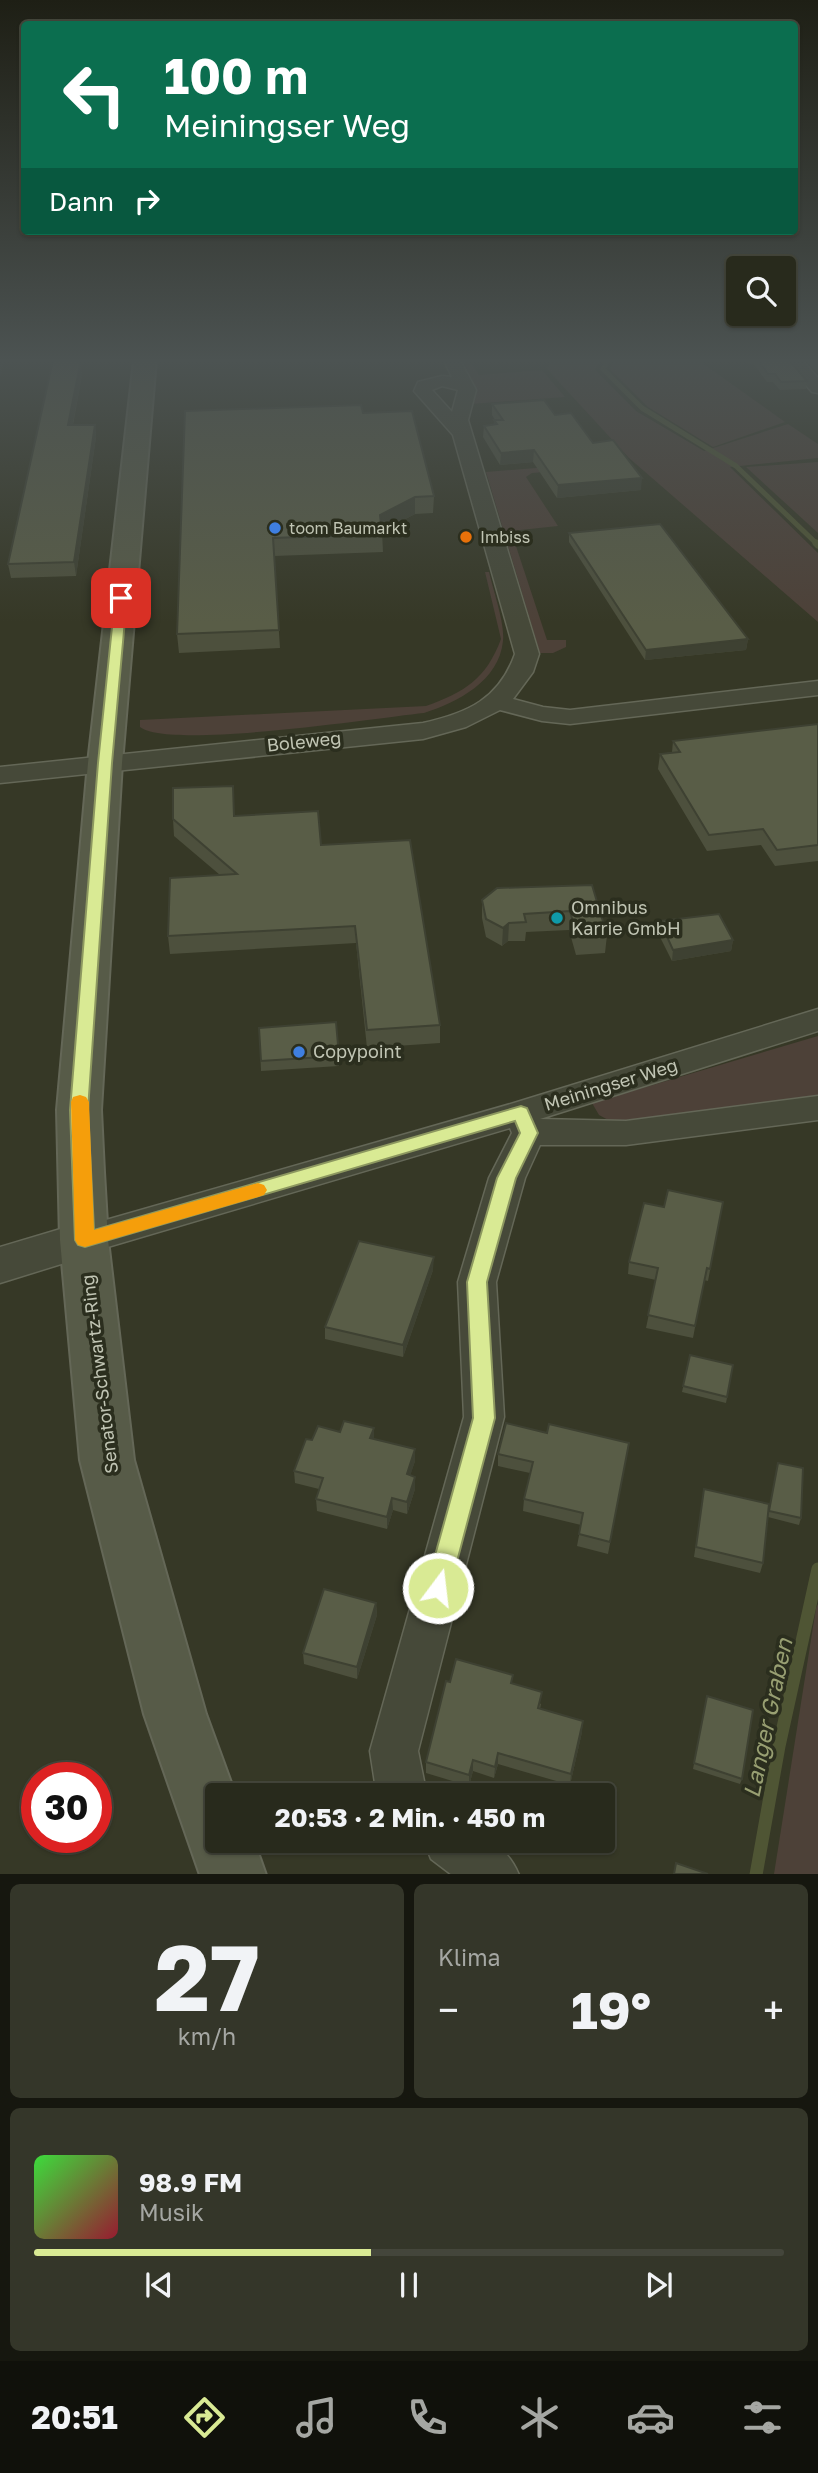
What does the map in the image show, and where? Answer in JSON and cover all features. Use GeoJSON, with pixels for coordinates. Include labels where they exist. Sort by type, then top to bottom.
{"type":"FeatureCollection","features":[{"type":"Feature","properties":{"kind":"main road","name":"Senator-Schwartz-Ring"},"geometry":{"type":"LineString","coordinates":[[136,447],[105,763],[79,1110],[85,1240],[107,1460],[175,1714],[205,1797]]}},
{"type":"Feature","properties":{"kind":"main road"},"geometry":{"type":"LineString","coordinates":[[225,1853],[233,1874]]}},
{"type":"Feature","properties":{"kind":"street","name":"Boleweg"},"geometry":{"type":"LineString","coordinates":[[0,775],[423,731],[461,722],[497,702],[522,674],[527,654],[466,447]]}},
{"type":"Feature","properties":{"kind":"street"},"geometry":{"type":"LineString","coordinates":[[497,702],[542,714],[570,717],[818,688]]}},
{"type":"Feature","properties":{"kind":"street","name":"Meiningser Weg"},"geometry":{"type":"LineString","coordinates":[[0,1265],[525,1123],[818,1020]]}},
{"type":"Feature","properties":{"kind":"street","name":"Meiningser Weg"},"geometry":{"type":"LineString","coordinates":[[525,1123],[626,1133],[818,1108]]}},
{"type":"Feature","properties":{"kind":"street"},"geometry":{"type":"LineString","coordinates":[[400,1783],[394,1751],[484,1418],[477,1282],[525,1123]]}},
{"type":"Feature","properties":{"kind":"street"},"geometry":{"type":"LineString","coordinates":[[465,1853],[494,1874]]}},
{"type":"Feature","properties":{"kind":"shaded area"},"geometry":{"type":"Polygon","coordinates":[[[619,447],[698,447],[704,451],[715,447],[818,447],[818,458],[730,467],[818,553],[818,622],[619,447]]]}},
{"type":"Feature","properties":{"kind":"shaded area"},"geometry":{"type":"Polygon","coordinates":[[[611,462],[630,465],[532,473],[526,477],[558,526],[511,531],[547,640],[566,640],[566,647],[553,653],[540,653],[486,472],[611,462]]]}},
{"type":"Feature","properties":{"kind":"shaded area"},"geometry":{"type":"Polygon","coordinates":[[[818,462],[818,533],[746,467],[818,462]]]}},
{"type":"Feature","properties":{"kind":"shaded area"},"geometry":{"type":"Polygon","coordinates":[[[485,572],[489,572],[502,625],[500,655],[494,668],[475,688],[450,703],[424,713],[230,734],[159,733],[140,727],[140,720],[426,706],[452,695],[481,674],[501,639],[485,572]]]}},
{"type":"Feature","properties":{"kind":"shaded area"},"geometry":{"type":"Polygon","coordinates":[[[818,1036],[818,1096],[612,1122],[599,1115],[592,1103],[818,1036]]]}},
{"type":"Feature","properties":{"kind":"shaded area"},"geometry":{"type":"Polygon","coordinates":[[[818,1604],[818,1874],[774,1874],[816,1608],[818,1604]]]}},
{"type":"Feature","properties":{"kind":"building"},"geometry":{"type":"Polygon","coordinates":[[[34,447],[92,447],[74,562],[8,564],[34,447]]]}},
{"type":"Feature","properties":{"kind":"building"},"geometry":{"type":"Polygon","coordinates":[[[184,447],[421,447],[434,496],[415,497],[380,515],[382,534],[273,538],[279,630],[177,634],[184,447]]]}},
{"type":"Feature","properties":{"kind":"building"},"geometry":{"type":"Polygon","coordinates":[[[498,447],[619,447],[642,478],[558,485],[534,450],[501,453],[498,447]]]}},
{"type":"Feature","properties":{"kind":"building"},"geometry":{"type":"Polygon","coordinates":[[[660,524],[748,639],[646,650],[569,533],[660,524]]]}},
{"type":"Feature","properties":{"kind":"building"},"geometry":{"type":"Polygon","coordinates":[[[818,724],[818,845],[777,850],[763,829],[709,835],[660,754],[680,752],[673,741],[818,724]]]}},
{"type":"Feature","properties":{"kind":"building"},"geometry":{"type":"Polygon","coordinates":[[[233,786],[234,816],[318,811],[321,845],[410,840],[440,1025],[367,1030],[355,926],[168,936],[170,878],[237,874],[173,819],[173,788],[233,786]]]}},
{"type":"Feature","properties":{"kind":"building"},"geometry":{"type":"Polygon","coordinates":[[[592,885],[607,935],[577,937],[570,911],[524,914],[526,922],[509,923],[503,928],[486,919],[482,900],[497,888],[592,885]]]}},
{"type":"Feature","properties":{"kind":"building"},"geometry":{"type":"Polygon","coordinates":[[[719,914],[733,940],[673,950],[660,921],[719,914]]]}},
{"type":"Feature","properties":{"kind":"building","name":"Copypoint"},"geometry":{"type":"Polygon","coordinates":[[[336,1022],[339,1056],[261,1061],[259,1028],[336,1022]]]}},
{"type":"Feature","properties":{"kind":"building"},"geometry":{"type":"Polygon","coordinates":[[[668,1190],[723,1202],[695,1326],[648,1315],[658,1268],[629,1262],[644,1203],[664,1207],[668,1190]]]}},
{"type":"Feature","properties":{"kind":"building"},"geometry":{"type":"Polygon","coordinates":[[[359,1241],[434,1257],[403,1345],[325,1327],[359,1241]]]}},
{"type":"Feature","properties":{"kind":"building"},"geometry":{"type":"Polygon","coordinates":[[[690,1355],[733,1365],[727,1397],[683,1386],[690,1355]]]}},
{"type":"Feature","properties":{"kind":"building"},"geometry":{"type":"Polygon","coordinates":[[[344,1421],[374,1428],[370,1438],[415,1449],[407,1474],[415,1477],[407,1502],[392,1498],[387,1517],[316,1499],[323,1478],[294,1471],[306,1439],[312,1440],[318,1426],[340,1432],[344,1421]]]}},
{"type":"Feature","properties":{"kind":"building"},"geometry":{"type":"Polygon","coordinates":[[[506,1423],[547,1433],[549,1424],[629,1443],[610,1542],[579,1534],[583,1513],[524,1499],[533,1462],[498,1454],[506,1423]]]}},
{"type":"Feature","properties":{"kind":"building"},"geometry":{"type":"Polygon","coordinates":[[[778,1463],[803,1468],[801,1518],[769,1511],[778,1463]]]}},
{"type":"Feature","properties":{"kind":"building"},"geometry":{"type":"Polygon","coordinates":[[[704,1489],[769,1504],[763,1563],[696,1547],[704,1489]]]}},
{"type":"Feature","properties":{"kind":"building"},"geometry":{"type":"Polygon","coordinates":[[[324,1589],[376,1603],[357,1667],[303,1653],[324,1589]]]}},
{"type":"Feature","properties":{"kind":"building"},"geometry":{"type":"Polygon","coordinates":[[[456,1659],[513,1675],[511,1683],[542,1692],[538,1708],[583,1721],[571,1774],[498,1753],[495,1767],[473,1760],[469,1775],[426,1762],[446,1681],[450,1682],[456,1659]]]}},
{"type":"Feature","properties":{"kind":"building"},"geometry":{"type":"Polygon","coordinates":[[[707,1696],[753,1710],[742,1779],[694,1763],[707,1696]]]}},
{"type":"Feature","properties":{"kind":"building"},"geometry":{"type":"Polygon","coordinates":[[[676,1863],[708,1874],[674,1874],[676,1863]]]}},
{"type":"Feature","properties":{"kind":"waterway","name":"Langer Graben"},"geometry":{"type":"LineString","coordinates":[[706,447],[736,466],[818,545],[816,543]]}},
{"type":"Feature","properties":{"kind":"waterway","name":"Langer Graben"},"geometry":{"type":"LineString","coordinates":[[756,1874],[779,1746],[818,1569]]}},
{"type":"Feature","properties":{"kind":"slow traffic"},"geometry":{"type":"LineString","coordinates":[[80,1102],[85,1240],[258,1190]]}},
{"type":"Feature","properties":{"kind":"place","name":"toom Baumarkt"},"geometry":{"type":"Point","coordinates":[275,528]}},
{"type":"Feature","properties":{"kind":"place","name":"Imbiss"},"geometry":{"type":"Point","coordinates":[466,537]}},
{"type":"Feature","properties":{"kind":"place","name":"Omnibus Karrie GmbH"},"geometry":{"type":"Point","coordinates":[557,918]}},
{"type":"Feature","properties":{"kind":"place","name":"Copypoint"},"geometry":{"type":"Point","coordinates":[299,1052]}},
{"type":"Feature","properties":{"kind":"route"},"geometry":{"type":"LineString","coordinates":[[121,598],[105,763],[79,1110],[85,1240],[521,1112],[529,1133],[507,1178],[477,1282],[484,1418],[438,1588]]}}]}
